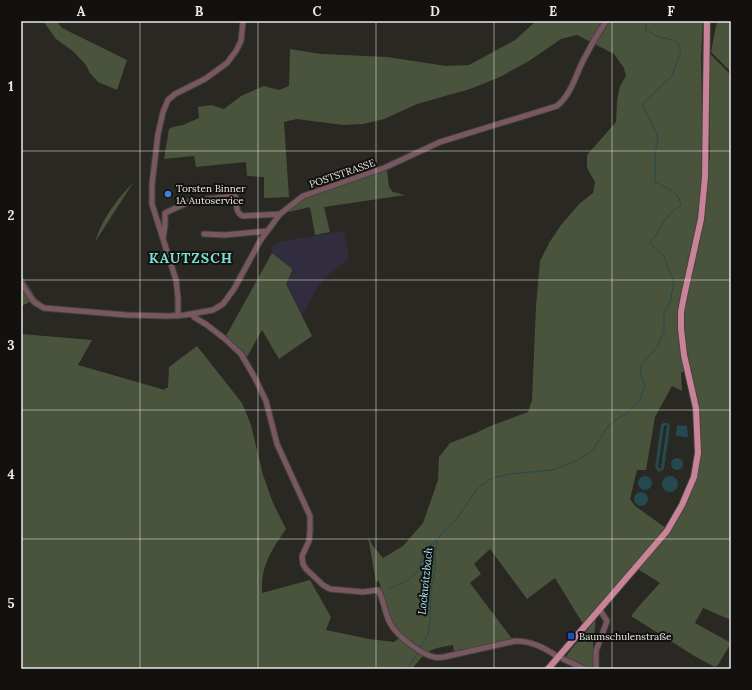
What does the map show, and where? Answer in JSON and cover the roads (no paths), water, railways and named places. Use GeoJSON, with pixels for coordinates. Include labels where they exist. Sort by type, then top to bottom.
{"type":"FeatureCollection","features":[{"type":"Feature","properties":{"kind":"main road"},"geometry":{"type":"LineString","coordinates":[[548,669],[561,658],[667,531],[682,505],[694,477],[698,453],[696,408],[684,355],[681,312],[689,266],[701,219],[706,177],[707,21]]}},
{"type":"Feature","properties":{"kind":"street"},"geometry":{"type":"LineString","coordinates":[[178,316],[177,282],[162,240],[151,196],[158,134],[163,112],[168,100],[175,94],[205,79],[227,63],[236,51],[241,41],[242,21]]}},
{"type":"Feature","properties":{"kind":"street","name":"POSTSTRASSE"},"geometry":{"type":"LineString","coordinates":[[21,283],[34,302],[44,308],[128,315],[178,316],[213,310],[223,304],[234,290],[250,259],[267,231],[280,214],[303,196],[384,168],[440,142],[557,106],[572,86],[584,58],[606,21]]}},
{"type":"Feature","properties":{"kind":"street"},"geometry":{"type":"LineString","coordinates":[[162,240],[165,225],[165,213],[192,201],[232,196],[236,198],[237,212],[239,215],[280,214]]}},
{"type":"Feature","properties":{"kind":"street"},"geometry":{"type":"LineString","coordinates":[[204,234],[225,235],[267,231]]}},
{"type":"Feature","properties":{"kind":"street"},"geometry":{"type":"LineString","coordinates":[[192,314],[194,317],[208,325],[241,354],[255,378],[266,401],[277,444],[310,516],[309,541],[302,556],[303,564],[306,569],[323,585],[330,590],[363,592],[378,590],[390,624],[401,636],[424,654],[435,658],[515,641],[524,641],[531,642],[585,669]]}},
{"type":"Feature","properties":{"kind":"street"},"geometry":{"type":"LineString","coordinates":[[596,669],[596,651],[607,621],[600,610]]}},
{"type":"Feature","properties":{"kind":"water"},"geometry":{"type":"Polygon","coordinates":[[[663,423],[668,423],[670,426],[664,469],[659,472],[655,468],[661,425],[663,423]],[[664,426],[658,467],[660,469],[661,468],[667,426],[664,426]]]}},
{"type":"Feature","properties":{"kind":"water"},"geometry":{"type":"Polygon","coordinates":[[[677,425],[687,426],[688,437],[676,436],[677,425]]]}},
{"type":"Feature","properties":{"kind":"water"},"geometry":{"type":"Polygon","coordinates":[[[675,458],[679,458],[683,464],[679,470],[675,470],[671,466],[671,462],[675,458]]]}},
{"type":"Feature","properties":{"kind":"water"},"geometry":{"type":"Polygon","coordinates":[[[645,476],[650,478],[652,483],[650,488],[645,490],[640,488],[638,483],[640,478],[645,476]]]}},
{"type":"Feature","properties":{"kind":"water"},"geometry":{"type":"Polygon","coordinates":[[[667,476],[673,476],[678,481],[676,490],[673,492],[667,492],[662,487],[662,481],[667,476]]]}},
{"type":"Feature","properties":{"kind":"water"},"geometry":{"type":"Polygon","coordinates":[[[641,492],[646,494],[648,499],[646,504],[641,506],[636,504],[634,499],[636,494],[641,492]]]}},
{"type":"Feature","properties":{"kind":"waterway","name":"Lockwitzbach"},"geometry":{"type":"LineString","coordinates":[[420,649],[428,634],[430,622],[431,591],[435,570],[437,541],[441,534],[458,517],[478,488],[490,479],[510,474],[552,470],[576,461],[593,450],[608,426],[628,413],[640,399],[645,386],[640,374],[642,364],[658,346],[664,331],[664,314],[670,302],[674,282],[664,257],[650,243],[666,218],[681,205],[680,200],[675,193],[655,182],[655,156],[658,137],[642,104],[672,76],[681,51],[678,43],[673,40],[659,37],[646,30],[646,21]]}},
{"type":"Feature","properties":{"kind":"waterway"},"geometry":{"type":"LineString","coordinates":[[390,588],[409,579],[415,574],[427,547],[437,541]]}},
{"type":"Feature","properties":{"kind":"waterway","name":"Lockwitzbach"},"geometry":{"type":"LineString","coordinates":[[406,669],[419,652]]}},
{"type":"Feature","properties":{"kind":"place","name":"Torsten Binner 1A Autoservice"},"geometry":{"type":"Point","coordinates":[168,194]}},
{"type":"Feature","properties":{"kind":"place","name":"Baumschulenstraße"},"geometry":{"type":"Point","coordinates":[571,636]}},
{"type":"Feature","properties":{"kind":"district","name":"KAUTZSCH"},"geometry":{"type":"Point","coordinates":[191,258]}}]}
